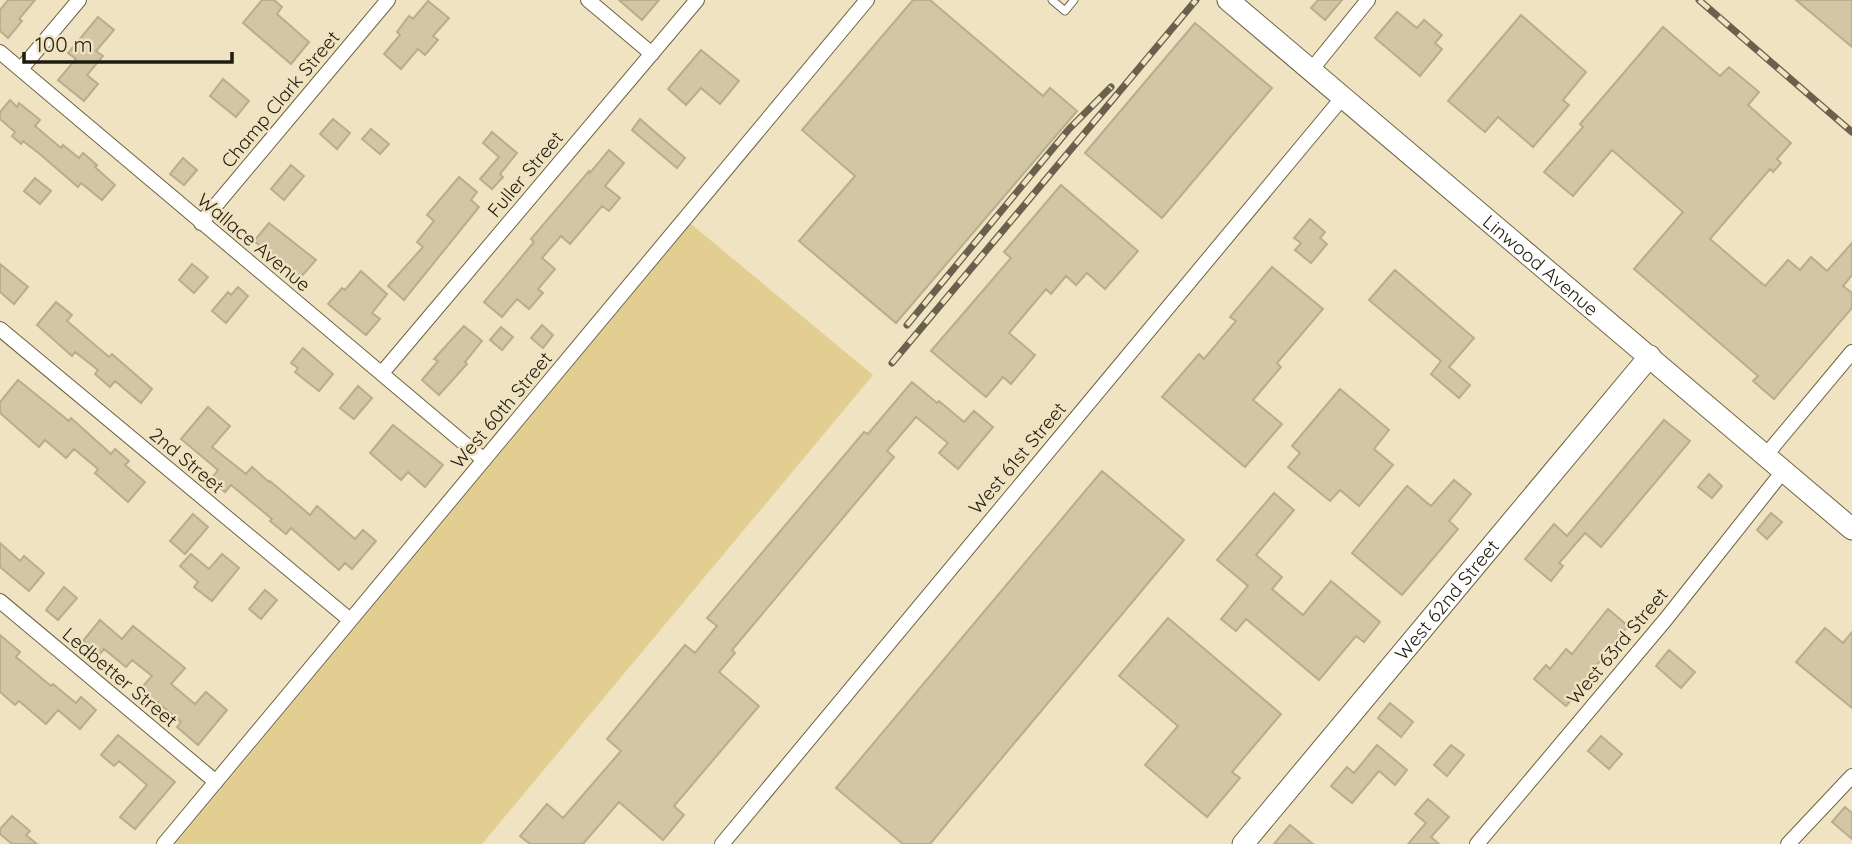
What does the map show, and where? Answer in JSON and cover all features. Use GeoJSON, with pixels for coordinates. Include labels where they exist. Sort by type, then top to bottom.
{"type":"FeatureCollection","features":[{"type":"Feature","properties":{"kind":"main road","name":"Linwood Avenue"},"geometry":{"type":"LineString","coordinates":[[1228,0],[1852,529]]}},
{"type":"Feature","properties":{"kind":"main road","name":"West 62nd Street"},"geometry":{"type":"LineString","coordinates":[[1243,844],[1650,356]]}},
{"type":"Feature","properties":{"kind":"street"},"geometry":{"type":"LineString","coordinates":[[21,69],[79,0]]}},
{"type":"Feature","properties":{"kind":"street","name":"Champ Clark Street"},"geometry":{"type":"LineString","coordinates":[[201,223],[388,0]]}},
{"type":"Feature","properties":{"kind":"street"},"geometry":{"type":"LineString","coordinates":[[588,0],[652,54]]}},
{"type":"Feature","properties":{"kind":"street","name":"Fuller Street"},"geometry":{"type":"LineString","coordinates":[[382,373],[697,0]]}},
{"type":"Feature","properties":{"kind":"street","name":"West 60th Street"},"geometry":{"type":"LineString","coordinates":[[164,844],[867,0]]}},
{"type":"Feature","properties":{"kind":"street"},"geometry":{"type":"LineString","coordinates":[[1311,69],[1368,0]]}},
{"type":"Feature","properties":{"kind":"street","name":"Wallace Avenue"},"geometry":{"type":"LineString","coordinates":[[0,52],[484,460]]}},
{"type":"Feature","properties":{"kind":"street","name":"West 61st Street"},"geometry":{"type":"LineString","coordinates":[[722,844],[1343,97]]}},
{"type":"Feature","properties":{"kind":"street","name":"2nd Street"},"geometry":{"type":"LineString","coordinates":[[0,329],[351,620]]}},
{"type":"Feature","properties":{"kind":"street"},"geometry":{"type":"LineString","coordinates":[[1766,455],[1852,352]]}},
{"type":"Feature","properties":{"kind":"street","name":"West 63rd Street"},"geometry":{"type":"LineString","coordinates":[[1476,844],[1657,630],[1784,470]]}},
{"type":"Feature","properties":{"kind":"street","name":"Ledbetter Street"},"geometry":{"type":"LineString","coordinates":[[0,601],[216,782]]}},
{"type":"Feature","properties":{"kind":"street"},"geometry":{"type":"LineString","coordinates":[[1788,844],[1852,776]]}},
{"type":"Feature","properties":{"kind":"lane"},"geometry":{"type":"LineString","coordinates":[[1052,0],[1065,11],[1074,0]]}},
{"type":"Feature","properties":{"kind":"shaded area"},"geometry":{"type":"Polygon","coordinates":[[[691,224],[873,375],[482,844],[175,844],[691,224]]]}},
{"type":"Feature","properties":{"kind":"building"},"geometry":{"type":"Polygon","coordinates":[[[8,0],[35,0],[8,38],[0,31],[0,10],[8,0]]]}},
{"type":"Feature","properties":{"kind":"building"},"geometry":{"type":"Polygon","coordinates":[[[262,0],[274,0],[282,7],[277,14],[309,42],[291,64],[243,23],[262,0]]]}},
{"type":"Feature","properties":{"kind":"building"},"geometry":{"type":"Polygon","coordinates":[[[619,0],[659,0],[642,20],[619,0]]]}},
{"type":"Feature","properties":{"kind":"building"},"geometry":{"type":"Polygon","coordinates":[[[913,0],[930,0],[1043,96],[1050,88],[1077,111],[896,323],[799,241],[855,176],[802,130],[913,0]]]}},
{"type":"Feature","properties":{"kind":"building"},"geometry":{"type":"Polygon","coordinates":[[[1318,0],[1342,0],[1325,20],[1311,8],[1318,0]]]}},
{"type":"Feature","properties":{"kind":"building"},"geometry":{"type":"Polygon","coordinates":[[[1796,0],[1852,0],[1852,47],[1796,0]]]}},
{"type":"Feature","properties":{"kind":"building"},"geometry":{"type":"Polygon","coordinates":[[[428,1],[449,18],[433,36],[438,40],[425,55],[418,49],[401,69],[384,54],[400,35],[397,32],[409,16],[413,19],[428,1]]]}},
{"type":"Feature","properties":{"kind":"building"},"geometry":{"type":"Polygon","coordinates":[[[1397,12],[1417,28],[1424,20],[1442,35],[1435,43],[1442,49],[1420,76],[1375,38],[1397,12]]]}},
{"type":"Feature","properties":{"kind":"building"},"geometry":{"type":"Polygon","coordinates":[[[1521,15],[1586,72],[1563,100],[1569,105],[1533,147],[1498,117],[1485,132],[1448,101],[1521,15]]]}},
{"type":"Feature","properties":{"kind":"building"},"geometry":{"type":"Polygon","coordinates":[[[98,17],[114,30],[96,51],[103,56],[87,75],[98,84],[84,101],[58,80],[76,59],[68,53],[98,17]]]}},
{"type":"Feature","properties":{"kind":"building"},"geometry":{"type":"Polygon","coordinates":[[[1195,23],[1272,88],[1162,218],[1085,153],[1195,23]]]}},
{"type":"Feature","properties":{"kind":"building"},"geometry":{"type":"Polygon","coordinates":[[[1663,27],[1720,76],[1729,67],[1759,92],[1748,105],[1791,143],[1777,159],[1781,163],[1773,172],[1770,169],[1710,239],[1765,286],[1788,260],[1800,270],[1811,257],[1827,271],[1852,243],[1852,275],[1843,286],[1852,293],[1852,308],[1774,399],[1753,381],[1758,376],[1634,269],[1683,212],[1612,150],[1573,196],[1544,172],[1583,127],[1580,124],[1663,27]]]}},
{"type":"Feature","properties":{"kind":"building"},"geometry":{"type":"Polygon","coordinates":[[[701,50],[739,81],[720,104],[701,88],[686,105],[668,89],[701,50]]]}},
{"type":"Feature","properties":{"kind":"building"},"geometry":{"type":"Polygon","coordinates":[[[223,79],[249,101],[236,117],[210,96],[223,79]]]}},
{"type":"Feature","properties":{"kind":"building"},"geometry":{"type":"Polygon","coordinates":[[[10,100],[17,107],[19,103],[40,120],[35,126],[61,148],[63,145],[79,158],[83,153],[97,165],[95,167],[115,185],[102,200],[81,183],[78,187],[23,141],[21,144],[12,136],[15,132],[0,119],[0,112],[10,100]]]}},
{"type":"Feature","properties":{"kind":"building"},"geometry":{"type":"Polygon","coordinates":[[[333,119],[350,133],[337,149],[320,134],[333,119]]]}},
{"type":"Feature","properties":{"kind":"building"},"geometry":{"type":"Polygon","coordinates":[[[640,119],[685,158],[677,168],[632,130],[640,119]]]}},
{"type":"Feature","properties":{"kind":"building"},"geometry":{"type":"Polygon","coordinates":[[[371,129],[389,144],[380,154],[362,139],[371,129]]]}},
{"type":"Feature","properties":{"kind":"building"},"geometry":{"type":"Polygon","coordinates":[[[492,132],[517,153],[500,174],[503,177],[492,189],[480,179],[499,157],[483,143],[492,132]]]}},
{"type":"Feature","properties":{"kind":"building"},"geometry":{"type":"Polygon","coordinates":[[[609,150],[624,163],[605,186],[620,198],[609,211],[602,206],[570,244],[561,236],[542,258],[555,269],[538,289],[543,293],[529,309],[517,299],[502,317],[484,302],[534,242],[531,239],[609,150]]]}},
{"type":"Feature","properties":{"kind":"building"},"geometry":{"type":"Polygon","coordinates":[[[183,158],[197,170],[184,185],[170,174],[183,158]]]}},
{"type":"Feature","properties":{"kind":"building"},"geometry":{"type":"Polygon","coordinates":[[[291,165],[304,176],[284,200],[271,189],[291,165]]]}},
{"type":"Feature","properties":{"kind":"building"},"geometry":{"type":"Polygon","coordinates":[[[459,177],[477,192],[471,200],[479,207],[404,300],[388,286],[423,247],[417,242],[434,221],[427,215],[459,177]]]}},
{"type":"Feature","properties":{"kind":"building"},"geometry":{"type":"Polygon","coordinates":[[[35,178],[51,191],[40,204],[24,191],[35,178]]]}},
{"type":"Feature","properties":{"kind":"building"},"geometry":{"type":"Polygon","coordinates":[[[1061,185],[1138,251],[1105,289],[1087,273],[1076,285],[1066,276],[1051,294],[1046,289],[1009,333],[1035,355],[1011,384],[1003,377],[986,397],[931,351],[1011,258],[1004,252],[1061,185]]]}},
{"type":"Feature","properties":{"kind":"building"},"geometry":{"type":"Polygon","coordinates":[[[1310,219],[1325,232],[1320,238],[1327,244],[1311,263],[1295,250],[1301,243],[1294,238],[1310,219]]]}},
{"type":"Feature","properties":{"kind":"building"},"geometry":{"type":"Polygon","coordinates":[[[269,223],[316,260],[299,279],[254,241],[269,223]]]}},
{"type":"Feature","properties":{"kind":"building"},"geometry":{"type":"Polygon","coordinates":[[[0,264],[28,287],[14,304],[0,292],[0,264]]]}},
{"type":"Feature","properties":{"kind":"building"},"geometry":{"type":"Polygon","coordinates":[[[192,264],[208,277],[194,293],[179,280],[192,264]]]}},
{"type":"Feature","properties":{"kind":"building"},"geometry":{"type":"Polygon","coordinates":[[[1272,267],[1323,309],[1277,363],[1281,367],[1253,400],[1282,424],[1245,467],[1162,397],[1199,354],[1204,359],[1236,321],[1230,317],[1272,267]]]}},
{"type":"Feature","properties":{"kind":"building"},"geometry":{"type":"Polygon","coordinates":[[[1395,270],[1474,338],[1449,367],[1470,385],[1459,398],[1431,374],[1441,361],[1369,300],[1395,270]]]}},
{"type":"Feature","properties":{"kind":"building"},"geometry":{"type":"Polygon","coordinates":[[[361,271],[387,294],[372,313],[380,319],[366,335],[328,304],[342,288],[345,290],[361,271]]]}},
{"type":"Feature","properties":{"kind":"building"},"geometry":{"type":"Polygon","coordinates":[[[238,287],[248,296],[226,323],[212,311],[228,292],[231,295],[238,287]]]}},
{"type":"Feature","properties":{"kind":"building"},"geometry":{"type":"Polygon","coordinates":[[[56,302],[72,315],[67,321],[109,357],[112,354],[152,389],[141,403],[115,381],[110,387],[95,374],[98,370],[75,352],[72,356],[37,325],[56,302]]]}},
{"type":"Feature","properties":{"kind":"building"},"geometry":{"type":"Polygon","coordinates":[[[542,325],[553,335],[543,348],[531,338],[542,325]]]}},
{"type":"Feature","properties":{"kind":"building"},"geometry":{"type":"Polygon","coordinates":[[[464,326],[482,341],[465,362],[467,364],[439,395],[422,380],[438,361],[434,359],[464,326]]]}},
{"type":"Feature","properties":{"kind":"building"},"geometry":{"type":"Polygon","coordinates":[[[501,327],[513,337],[502,350],[490,340],[501,327]]]}},
{"type":"Feature","properties":{"kind":"building"},"geometry":{"type":"Polygon","coordinates":[[[303,348],[333,374],[319,391],[295,372],[298,368],[291,363],[303,348]]]}},
{"type":"Feature","properties":{"kind":"building"},"geometry":{"type":"Polygon","coordinates":[[[18,380],[69,421],[71,418],[111,454],[115,449],[129,461],[125,465],[145,482],[128,502],[95,473],[98,469],[74,449],[66,458],[45,440],[39,447],[0,413],[0,402],[18,380]]]}},
{"type":"Feature","properties":{"kind":"building"},"geometry":{"type":"Polygon","coordinates":[[[912,382],[964,422],[974,411],[993,427],[958,469],[939,453],[948,443],[916,417],[887,451],[894,457],[732,650],[735,653],[719,672],[759,706],[674,806],[684,815],[663,840],[619,802],[583,844],[530,844],[520,836],[547,804],[563,818],[621,751],[607,739],[685,645],[695,653],[717,626],[707,618],[864,432],[868,434],[912,382]]]}},
{"type":"Feature","properties":{"kind":"building"},"geometry":{"type":"Polygon","coordinates":[[[358,386],[372,398],[354,419],[340,408],[358,386]]]}},
{"type":"Feature","properties":{"kind":"building"},"geometry":{"type":"Polygon","coordinates":[[[1340,389],[1389,430],[1374,449],[1393,465],[1359,506],[1340,490],[1330,501],[1288,467],[1300,453],[1292,446],[1340,389]]]}},
{"type":"Feature","properties":{"kind":"building"},"geometry":{"type":"Polygon","coordinates":[[[208,407],[230,426],[212,447],[246,474],[252,467],[310,515],[317,506],[355,539],[363,530],[376,541],[352,569],[345,563],[339,570],[291,528],[286,534],[231,485],[225,492],[210,480],[218,470],[181,439],[208,407]]]}},
{"type":"Feature","properties":{"kind":"building"},"geometry":{"type":"Polygon","coordinates":[[[1664,420],[1690,441],[1601,547],[1585,533],[1559,563],[1563,566],[1551,581],[1525,559],[1554,524],[1567,536],[1664,420]]]}},
{"type":"Feature","properties":{"kind":"building"},"geometry":{"type":"Polygon","coordinates":[[[393,425],[443,465],[425,487],[408,472],[401,480],[370,453],[393,425]]]}},
{"type":"Feature","properties":{"kind":"building"},"geometry":{"type":"Polygon","coordinates":[[[1102,471],[1184,540],[930,844],[903,844],[836,788],[1102,471]]]}},
{"type":"Feature","properties":{"kind":"building"},"geometry":{"type":"Polygon","coordinates":[[[1709,474],[1722,486],[1712,498],[1698,487],[1709,474]]]}},
{"type":"Feature","properties":{"kind":"building"},"geometry":{"type":"Polygon","coordinates":[[[1454,480],[1471,494],[1449,521],[1458,529],[1402,595],[1352,553],[1407,486],[1431,506],[1454,480]]]}},
{"type":"Feature","properties":{"kind":"building"},"geometry":{"type":"Polygon","coordinates":[[[1274,493],[1294,510],[1256,555],[1282,577],[1272,589],[1303,615],[1331,581],[1380,622],[1364,642],[1356,636],[1319,680],[1246,619],[1236,631],[1221,619],[1248,586],[1217,560],[1274,493]]]}},
{"type":"Feature","properties":{"kind":"building"},"geometry":{"type":"Polygon","coordinates":[[[1771,513],[1782,522],[1767,539],[1757,530],[1771,513]]]}},
{"type":"Feature","properties":{"kind":"building"},"geometry":{"type":"Polygon","coordinates":[[[193,514],[208,527],[185,554],[170,541],[193,514]]]}},
{"type":"Feature","properties":{"kind":"building"},"geometry":{"type":"Polygon","coordinates":[[[0,543],[20,561],[24,556],[44,573],[29,591],[0,567],[0,543]]]}},
{"type":"Feature","properties":{"kind":"building"},"geometry":{"type":"Polygon","coordinates":[[[191,554],[209,569],[222,554],[239,568],[212,601],[194,587],[198,582],[180,566],[191,554]]]}},
{"type":"Feature","properties":{"kind":"building"},"geometry":{"type":"Polygon","coordinates":[[[64,587],[77,598],[58,620],[46,610],[64,587]]]}},
{"type":"Feature","properties":{"kind":"building"},"geometry":{"type":"Polygon","coordinates":[[[265,590],[277,600],[261,619],[249,609],[265,590]]]}},
{"type":"Feature","properties":{"kind":"building"},"geometry":{"type":"Polygon","coordinates":[[[1608,609],[1628,626],[1566,706],[1534,679],[1546,665],[1550,669],[1566,649],[1572,654],[1608,609]]]}},
{"type":"Feature","properties":{"kind":"building"},"geometry":{"type":"Polygon","coordinates":[[[1168,618],[1281,714],[1232,772],[1240,778],[1207,817],[1145,765],[1178,726],[1119,676],[1168,618]]]}},
{"type":"Feature","properties":{"kind":"building"},"geometry":{"type":"Polygon","coordinates":[[[100,620],[122,639],[133,626],[185,668],[171,684],[195,704],[206,692],[227,710],[198,745],[177,727],[181,722],[156,701],[153,705],[138,692],[152,676],[132,660],[126,667],[104,649],[99,655],[83,641],[100,620]]]}},
{"type":"Feature","properties":{"kind":"building"},"geometry":{"type":"Polygon","coordinates":[[[1825,628],[1843,643],[1852,632],[1852,708],[1796,662],[1825,628]]]}},
{"type":"Feature","properties":{"kind":"building"},"geometry":{"type":"Polygon","coordinates":[[[0,635],[20,652],[16,657],[51,686],[53,684],[76,703],[81,697],[96,710],[80,729],[58,710],[46,724],[19,701],[15,705],[0,692],[0,635]]]}},
{"type":"Feature","properties":{"kind":"building"},"geometry":{"type":"Polygon","coordinates":[[[1669,650],[1695,672],[1681,688],[1656,666],[1669,650]]]}},
{"type":"Feature","properties":{"kind":"building"},"geometry":{"type":"Polygon","coordinates":[[[1390,703],[1413,722],[1401,737],[1378,718],[1390,703]]]}},
{"type":"Feature","properties":{"kind":"building"},"geometry":{"type":"Polygon","coordinates":[[[118,735],[175,782],[135,829],[120,817],[147,785],[119,761],[114,766],[101,755],[118,735]]]}},
{"type":"Feature","properties":{"kind":"building"},"geometry":{"type":"Polygon","coordinates":[[[1601,736],[1622,754],[1609,769],[1588,751],[1601,736]]]}},
{"type":"Feature","properties":{"kind":"building"},"geometry":{"type":"Polygon","coordinates":[[[1377,745],[1407,770],[1395,785],[1379,771],[1352,803],[1331,786],[1347,767],[1354,773],[1377,745]]]}},
{"type":"Feature","properties":{"kind":"building"},"geometry":{"type":"Polygon","coordinates":[[[1451,745],[1464,755],[1447,776],[1434,765],[1451,745]]]}},
{"type":"Feature","properties":{"kind":"building"},"geometry":{"type":"Polygon","coordinates":[[[1428,799],[1449,817],[1431,837],[1439,844],[1408,844],[1426,823],[1415,814],[1428,799]]]}},
{"type":"Feature","properties":{"kind":"building"},"geometry":{"type":"Polygon","coordinates":[[[1845,807],[1852,813],[1852,839],[1832,822],[1845,807]]]}},
{"type":"Feature","properties":{"kind":"building"},"geometry":{"type":"Polygon","coordinates":[[[12,816],[30,831],[26,835],[37,844],[12,844],[0,834],[0,829],[12,816]]]}},
{"type":"Feature","properties":{"kind":"building"},"geometry":{"type":"Polygon","coordinates":[[[1290,825],[1313,844],[1274,844],[1290,825]]]}},
{"type":"Feature","properties":{"kind":"railway"},"geometry":{"type":"LineString","coordinates":[[892,363],[1196,0]]}},
{"type":"Feature","properties":{"kind":"railway"},"geometry":{"type":"LineString","coordinates":[[1699,0],[1852,132]]}},
{"type":"Feature","properties":{"kind":"railway"},"geometry":{"type":"LineString","coordinates":[[907,325],[1069,129],[1111,87]]}}]}
